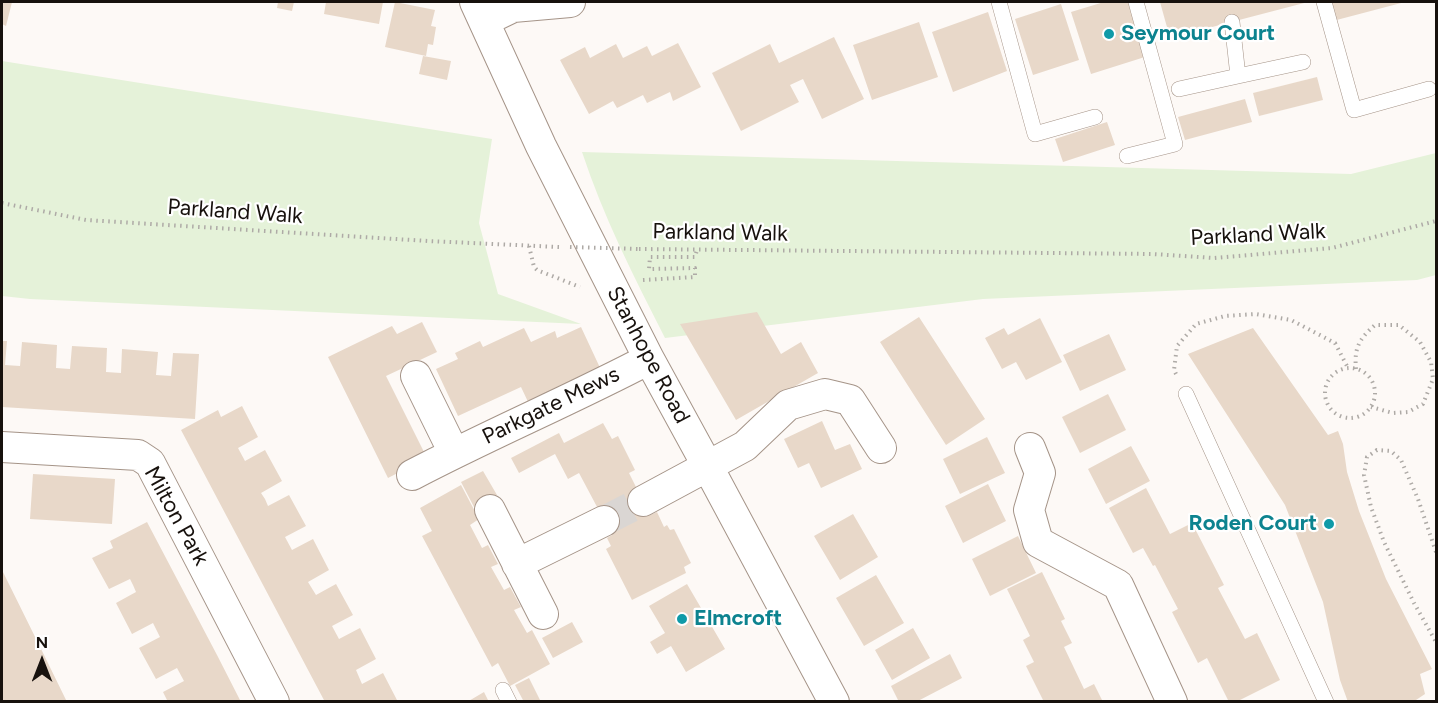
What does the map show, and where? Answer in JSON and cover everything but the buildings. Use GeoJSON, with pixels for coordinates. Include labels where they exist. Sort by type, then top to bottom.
{"type":"FeatureCollection","features":[{"type":"Feature","properties":{"kind":"street"},"geometry":{"type":"LineString","coordinates":[[480,11],[570,2]]}},
{"type":"Feature","properties":{"kind":"street","name":"Stanhope Road"},"geometry":{"type":"LineString","coordinates":[[480,11],[541,146],[649,359],[708,467],[828,700]]}},
{"type":"Feature","properties":{"kind":"street","name":"Parkgate Mews"},"geometry":{"type":"LineString","coordinates":[[412,475],[649,359]]}},
{"type":"Feature","properties":{"kind":"street","name":"Parkgate Mews"},"geometry":{"type":"LineString","coordinates":[[416,376],[454,453]]}},
{"type":"Feature","properties":{"kind":"street"},"geometry":{"type":"LineString","coordinates":[[643,501],[745,446],[788,405],[825,394],[850,400],[880,448]]}},
{"type":"Feature","properties":{"kind":"street","name":"Milton Park"},"geometry":{"type":"LineString","coordinates":[[2,447],[138,455],[150,463],[274,702]]}},
{"type":"Feature","properties":{"kind":"street"},"geometry":{"type":"LineString","coordinates":[[1030,448],[1040,473],[1029,510],[1038,542],[1118,585],[1172,702]]}},
{"type":"Feature","properties":{"kind":"street"},"geometry":{"type":"LineString","coordinates":[[490,510],[543,614]]}},
{"type":"Feature","properties":{"kind":"street"},"geometry":{"type":"LineString","coordinates":[[517,564],[604,521]]}},
{"type":"Feature","properties":{"kind":"lane"},"geometry":{"type":"LineString","coordinates":[[999,2],[1035,134],[1095,117]]}},
{"type":"Feature","properties":{"kind":"lane"},"geometry":{"type":"LineString","coordinates":[[1128,156],[1175,144],[1136,2]]}},
{"type":"Feature","properties":{"kind":"lane"},"geometry":{"type":"LineString","coordinates":[[1324,2],[1354,110],[1429,89]]}},
{"type":"Feature","properties":{"kind":"lane"},"geometry":{"type":"LineString","coordinates":[[1232,22],[1238,76]]}},
{"type":"Feature","properties":{"kind":"lane"},"geometry":{"type":"LineString","coordinates":[[1179,89],[1304,62]]}},
{"type":"Feature","properties":{"kind":"lane"},"geometry":{"type":"LineString","coordinates":[[1186,394],[1326,702]]}},
{"type":"Feature","properties":{"kind":"path","name":"Parkland Walk"},"geometry":{"type":"LineString","coordinates":[[2,203],[86,220],[530,246],[697,250],[1153,254],[1214,258],[1332,248],[1437,221]]}},
{"type":"Feature","properties":{"kind":"path"},"geometry":{"type":"LineString","coordinates":[[530,246],[534,267],[537,270],[573,284]]}},
{"type":"Feature","properties":{"kind":"path"},"geometry":{"type":"LineString","coordinates":[[609,280],[695,277],[695,268],[649,268],[650,257],[695,257],[697,250]]}},
{"type":"Feature","properties":{"kind":"path"},"geometry":{"type":"LineString","coordinates":[[1186,394],[1174,370],[1177,346],[1196,324],[1225,316],[1256,314],[1291,320],[1335,344],[1348,368]]}},
{"type":"Feature","properties":{"kind":"path"},"geometry":{"type":"LineString","coordinates":[[1356,369],[1355,358],[1358,343],[1375,325],[1399,325],[1420,342],[1431,362],[1433,379],[1423,404],[1408,412],[1393,413],[1371,407]]}},
{"type":"Feature","properties":{"kind":"path"},"geometry":{"type":"LineString","coordinates":[[1348,368],[1356,369],[1369,377],[1373,384],[1374,400],[1366,412],[1350,418],[1342,417],[1334,412],[1328,406],[1325,398],[1328,381],[1340,370],[1348,368]]}},
{"type":"Feature","properties":{"kind":"path"},"geometry":{"type":"LineString","coordinates":[[1437,552],[1401,460],[1391,451],[1377,450],[1367,457],[1364,475],[1371,507],[1384,542],[1414,603],[1437,642]]}},
{"type":"Feature","properties":{"kind":"green space"},"geometry":{"type":"Polygon","coordinates":[[[2,61],[492,139],[479,223],[498,294],[581,324],[2,296],[2,61]]]}},
{"type":"Feature","properties":{"kind":"green space"},"geometry":{"type":"Polygon","coordinates":[[[582,152],[1351,174],[1436,153],[1436,275],[1417,280],[983,299],[665,338],[609,223],[582,152]]]}},
{"type":"Feature","properties":{"kind":"tunnel"},"geometry":{"type":"LineString","coordinates":[[604,521],[643,501]]}},
{"type":"Feature","properties":{"kind":"place","name":"Seymour Court"},"geometry":{"type":"Point","coordinates":[1109,34]}},
{"type":"Feature","properties":{"kind":"place","name":"Roden Court"},"geometry":{"type":"Point","coordinates":[1329,524]}},
{"type":"Feature","properties":{"kind":"place","name":"Elmcroft"},"geometry":{"type":"Point","coordinates":[682,619]}}]}
